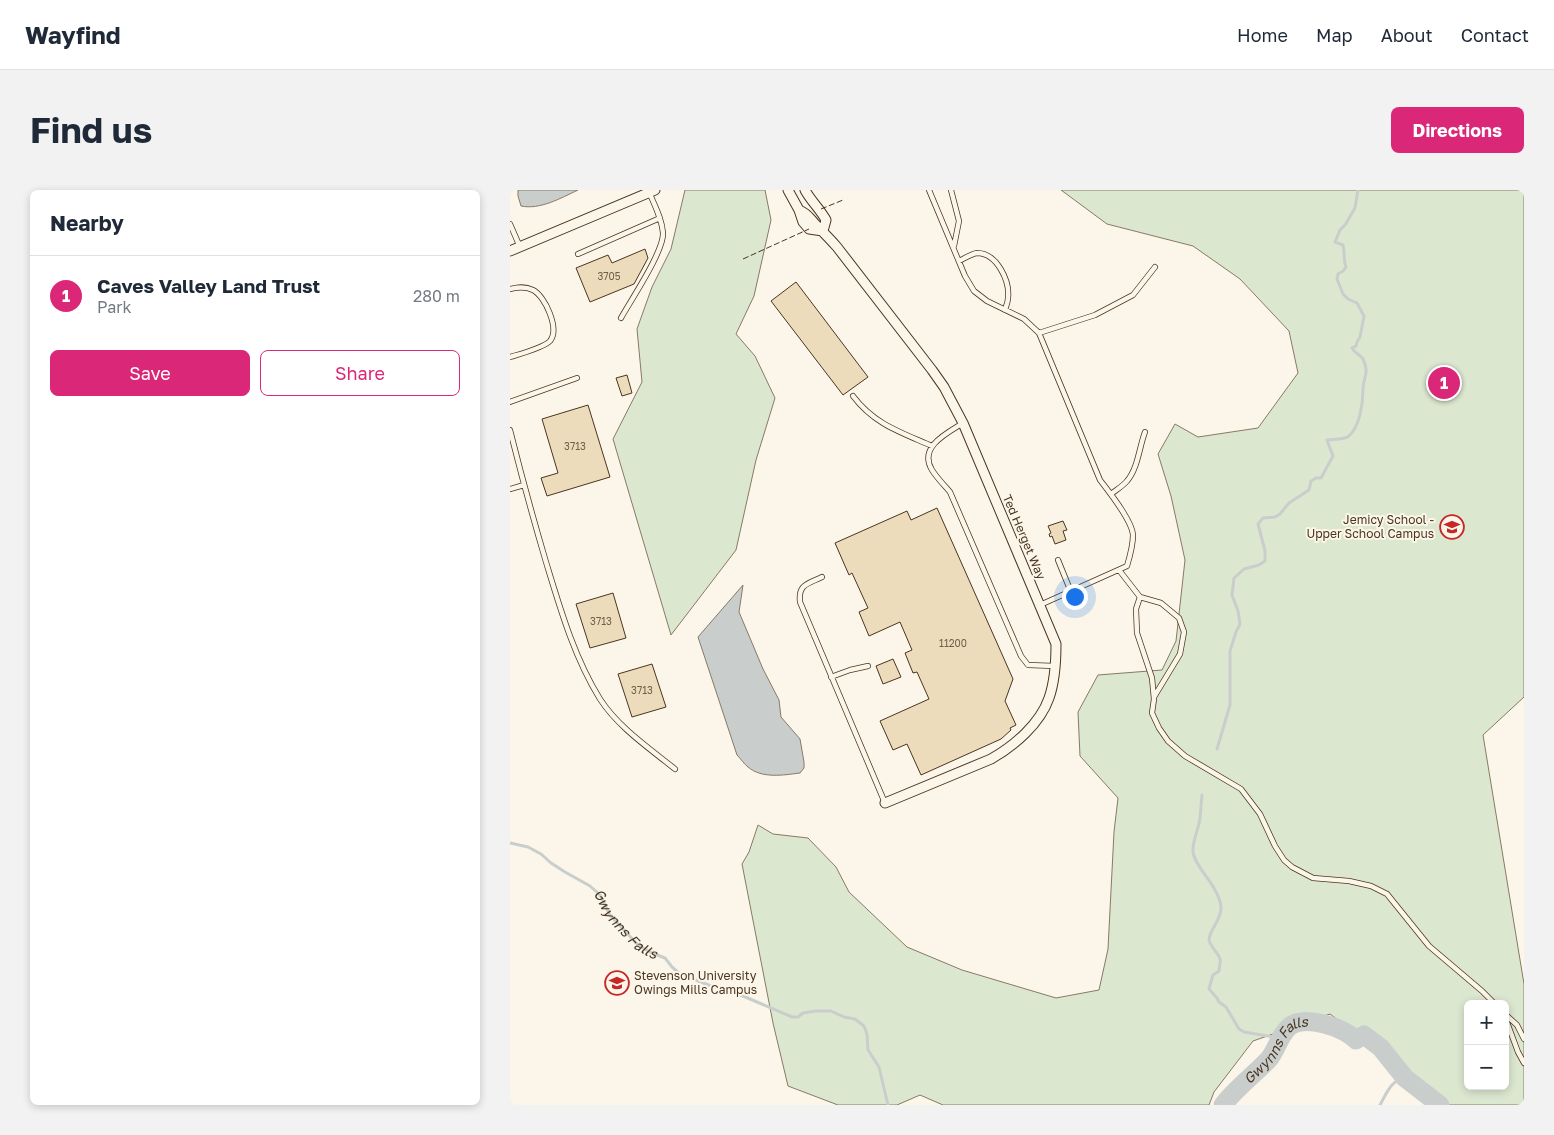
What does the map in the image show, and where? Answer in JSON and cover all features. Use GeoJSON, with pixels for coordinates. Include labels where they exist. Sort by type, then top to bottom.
{"type":"FeatureCollection","features":[{"type":"Feature","properties":{"kind":"street","name":"Ted Herget Way"},"geometry":{"type":"LineString","coordinates":[[788,190],[803,212],[804,222],[809,229],[823,231],[944,387],[963,423],[1056,644],[1055,666],[1049,699],[1037,719],[1018,740],[991,759],[886,803]]}},
{"type":"Feature","properties":{"kind":"street","name":"Ted Herget Way"},"geometry":{"type":"LineString","coordinates":[[805,190],[826,220],[823,231]]}},
{"type":"Feature","properties":{"kind":"street"},"geometry":{"type":"LineString","coordinates":[[510,251],[652,191]]}},
{"type":"Feature","properties":{"kind":"street"},"geometry":{"type":"LineString","coordinates":[[803,212],[814,205]]}},
{"type":"Feature","properties":{"kind":"lane"},"geometry":{"type":"LineString","coordinates":[[929,190],[965,276],[974,291],[987,301],[1024,318],[1038,333],[1100,480],[1123,512],[1133,532],[1132,550],[1128,566],[1040,605]]}},
{"type":"Feature","properties":{"kind":"lane"},"geometry":{"type":"LineString","coordinates":[[951,190],[959,221],[953,248]]}},
{"type":"Feature","properties":{"kind":"lane"},"geometry":{"type":"LineString","coordinates":[[621,318],[657,254],[663,236],[652,191]]}},
{"type":"Feature","properties":{"kind":"lane"},"geometry":{"type":"LineString","coordinates":[[578,254],[660,218]]}},
{"type":"Feature","properties":{"kind":"lane"},"geometry":{"type":"LineString","coordinates":[[510,224],[520,247]]}},
{"type":"Feature","properties":{"kind":"lane"},"geometry":{"type":"LineString","coordinates":[[959,260],[975,253],[984,254],[993,259],[1001,271],[1007,287],[1008,299],[1004,310]]}},
{"type":"Feature","properties":{"kind":"lane"},"geometry":{"type":"LineString","coordinates":[[1038,333],[1095,315],[1133,295],[1155,267]]}},
{"type":"Feature","properties":{"kind":"lane"},"geometry":{"type":"LineString","coordinates":[[510,289],[524,287],[539,294],[544,301],[553,326],[553,334],[550,341],[510,357]]}},
{"type":"Feature","properties":{"kind":"lane"},"geometry":{"type":"LineString","coordinates":[[510,402],[577,378]]}},
{"type":"Feature","properties":{"kind":"lane"},"geometry":{"type":"LineString","coordinates":[[853,396],[862,408],[876,419],[891,428],[932,446]]}},
{"type":"Feature","properties":{"kind":"lane"},"geometry":{"type":"LineString","coordinates":[[963,423],[940,437],[932,446],[929,454],[931,469],[950,492],[1021,656],[1028,665],[1055,666]]}},
{"type":"Feature","properties":{"kind":"lane"},"geometry":{"type":"LineString","coordinates":[[510,430],[559,604],[575,650],[601,700],[621,724],[675,769]]}},
{"type":"Feature","properties":{"kind":"lane"},"geometry":{"type":"LineString","coordinates":[[1111,494],[1126,482],[1135,468],[1145,432]]}},
{"type":"Feature","properties":{"kind":"lane"},"geometry":{"type":"LineString","coordinates":[[510,489],[524,485]]}},
{"type":"Feature","properties":{"kind":"lane"},"geometry":{"type":"LineString","coordinates":[[1058,560],[1071,592]]}},
{"type":"Feature","properties":{"kind":"lane"},"geometry":{"type":"LineString","coordinates":[[1119,570],[1140,597],[1161,602],[1179,618],[1184,632],[1180,654],[1154,699]]}},
{"type":"Feature","properties":{"kind":"lane"},"geometry":{"type":"LineString","coordinates":[[822,577],[803,586],[799,593],[800,602],[886,803]]}},
{"type":"Feature","properties":{"kind":"lane"},"geometry":{"type":"LineString","coordinates":[[1140,597],[1136,609],[1137,633],[1152,678],[1154,699],[1152,713],[1168,741],[1185,756],[1241,789],[1260,814],[1274,846],[1284,860],[1292,867],[1313,878],[1349,881],[1372,886],[1387,894],[1429,946],[1491,1000]]}},
{"type":"Feature","properties":{"kind":"lane"},"geometry":{"type":"LineString","coordinates":[[831,678],[850,670],[868,666]]}},
{"type":"Feature","properties":{"kind":"lane"},"geometry":{"type":"LineString","coordinates":[[1509,1019],[1516,1025],[1524,1039]]}},
{"type":"Feature","properties":{"kind":"lane"},"geometry":{"type":"LineString","coordinates":[[1509,1027],[1524,1063]]}},
{"type":"Feature","properties":{"kind":"green space"},"geometry":{"type":"Polygon","coordinates":[[[685,190],[765,190],[771,220],[754,296],[736,334],[755,356],[775,398],[756,460],[736,550],[671,635],[613,439],[642,382],[637,329],[652,287],[671,249],[685,190]]]}},
{"type":"Feature","properties":{"kind":"green space"},"geometry":{"type":"Polygon","coordinates":[[[1061,190],[1524,190],[1524,697],[1483,735],[1524,984],[1524,1105],[1447,1105],[1442,1098],[1330,1014],[1253,1041],[1214,1092],[1209,1105],[943,1105],[920,1095],[897,1105],[838,1105],[788,1086],[773,1023],[742,864],[749,852],[758,825],[773,834],[808,838],[836,867],[849,892],[907,947],[962,970],[1056,998],[1099,990],[1108,949],[1114,832],[1118,798],[1080,756],[1078,712],[1098,675],[1162,670],[1176,641],[1185,560],[1171,496],[1158,454],[1175,424],[1198,437],[1258,428],[1298,373],[1289,331],[1240,279],[1193,246],[1107,224],[1061,190]]]}},
{"type":"Feature","properties":{"kind":"shaded area"},"geometry":{"type":"Polygon","coordinates":[[[518,190],[578,190],[543,205],[528,207],[521,206],[518,190]]]}},
{"type":"Feature","properties":{"kind":"shaded area"},"geometry":{"type":"Polygon","coordinates":[[[743,585],[739,612],[763,669],[779,700],[781,717],[800,739],[804,768],[800,773],[766,775],[748,767],[737,755],[698,637],[743,585]]]}},
{"type":"Feature","properties":{"kind":"building"},"geometry":{"type":"Polygon","coordinates":[[[645,249],[648,258],[634,284],[590,302],[576,268],[608,255],[612,263],[645,249]]]}},
{"type":"Feature","properties":{"kind":"building"},"geometry":{"type":"Polygon","coordinates":[[[796,282],[868,377],[843,395],[771,301],[796,282]]]}},
{"type":"Feature","properties":{"kind":"building"},"geometry":{"type":"Polygon","coordinates":[[[627,375],[632,393],[622,396],[616,378],[627,375]]]}},
{"type":"Feature","properties":{"kind":"building"},"geometry":{"type":"Polygon","coordinates":[[[588,405],[610,477],[547,496],[541,478],[558,473],[542,419],[588,405]]]}},
{"type":"Feature","properties":{"kind":"building"},"geometry":{"type":"Polygon","coordinates":[[[937,508],[1013,679],[1005,701],[1016,725],[1010,728],[1011,730],[1001,739],[921,775],[907,744],[893,750],[880,721],[929,699],[917,672],[913,673],[905,653],[912,650],[900,622],[869,636],[859,612],[868,608],[852,573],[849,575],[835,543],[907,511],[911,520],[937,508]]]}},
{"type":"Feature","properties":{"kind":"building"},"geometry":{"type":"Polygon","coordinates":[[[1063,521],[1067,530],[1063,531],[1066,540],[1055,544],[1052,536],[1050,537],[1049,534],[1051,533],[1048,526],[1063,521]]]}},
{"type":"Feature","properties":{"kind":"building"},"geometry":{"type":"Polygon","coordinates":[[[613,593],[626,638],[590,648],[576,604],[613,593]]]}},
{"type":"Feature","properties":{"kind":"building"},"geometry":{"type":"Polygon","coordinates":[[[893,659],[901,677],[883,684],[876,666],[893,659]]]}},
{"type":"Feature","properties":{"kind":"building"},"geometry":{"type":"Polygon","coordinates":[[[652,664],[666,707],[632,717],[618,674],[652,664]]]}},
{"type":"Feature","properties":{"kind":"waterway"},"geometry":{"type":"LineString","coordinates":[[1217,749],[1230,705],[1230,651],[1240,624],[1238,611],[1232,595],[1234,578],[1244,569],[1259,565],[1265,561],[1265,551],[1258,524],[1263,518],[1275,517],[1280,514],[1289,503],[1309,490],[1311,481],[1321,478],[1333,456],[1327,440],[1341,439],[1349,436],[1353,432],[1360,414],[1366,368],[1363,359],[1352,348],[1356,346],[1360,337],[1364,316],[1357,303],[1348,299],[1343,294],[1337,279],[1338,274],[1346,267],[1343,245],[1335,242],[1340,230],[1355,208],[1358,190]]}},
{"type":"Feature","properties":{"kind":"waterway"},"geometry":{"type":"LineString","coordinates":[[1202,795],[1193,852],[1198,864],[1216,892],[1221,907],[1220,916],[1211,931],[1209,939],[1210,944],[1220,959],[1219,971],[1213,975],[1209,989],[1219,1002],[1226,1007],[1239,1029],[1244,1032],[1273,1037],[1277,1048]]}},
{"type":"Feature","properties":{"kind":"waterway","name":"Gwynns Falls"},"geometry":{"type":"LineString","coordinates":[[510,843],[528,847],[590,886],[600,895],[610,915],[638,945],[665,958],[680,974],[724,991],[743,996],[792,1017],[798,1017],[803,1013],[831,1011],[844,1017],[855,1019],[864,1026],[867,1034],[868,1050],[879,1067],[888,1105]]}},
{"type":"Feature","properties":{"kind":"waterway","name":"Gwynns Falls"},"geometry":{"type":"LineString","coordinates":[[1223,1105],[1269,1059],[1289,1027],[1295,1023],[1304,1022],[1313,1022],[1333,1027],[1356,1040],[1364,1035],[1381,1048],[1405,1078],[1440,1105]]}},
{"type":"Feature","properties":{"kind":"waterway","name":"Gwynns Falls"},"geometry":{"type":"LineString","coordinates":[[1380,1105],[1393,1084],[1405,1078]]}},
{"type":"Feature","properties":{"kind":"fence"},"geometry":{"type":"LineString","coordinates":[[821,209],[843,200]]}},
{"type":"Feature","properties":{"kind":"fence"},"geometry":{"type":"LineString","coordinates":[[743,259],[809,229]]}},
{"type":"Feature","properties":{"kind":"place","name":"Caves Valley Land Trust"},"geometry":{"type":"Point","coordinates":[1444,383]}},
{"type":"Feature","properties":{"kind":"place","name":"Jemicy School - Upper School Campus"},"geometry":{"type":"Point","coordinates":[1452,527]}},
{"type":"Feature","properties":{"kind":"place","name":"Stevenson University Owings Mills Campus"},"geometry":{"type":"Point","coordinates":[617,983]}}]}
